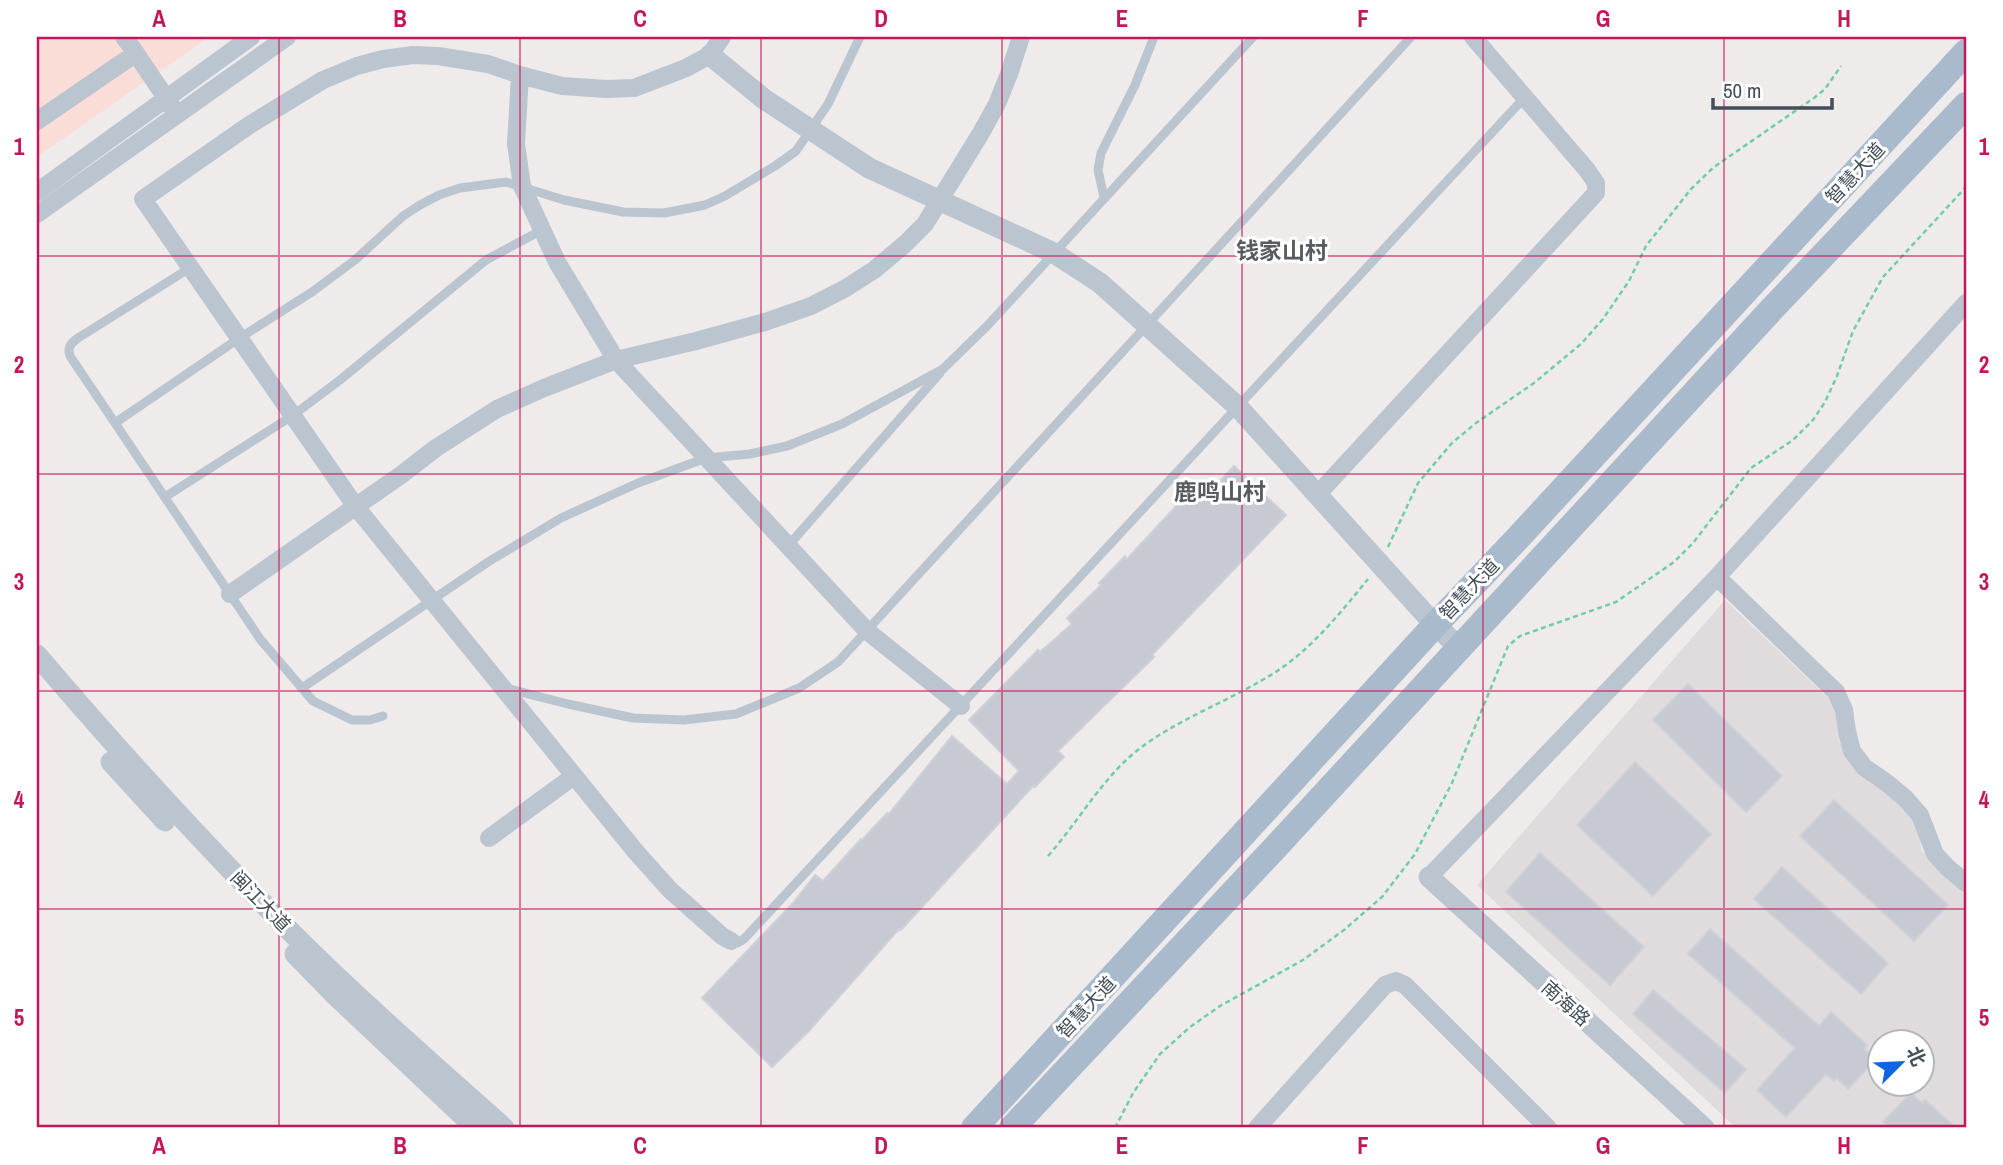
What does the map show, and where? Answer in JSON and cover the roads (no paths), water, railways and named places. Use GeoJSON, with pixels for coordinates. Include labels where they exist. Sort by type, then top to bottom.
{"type":"FeatureCollection","features":[{"type":"Feature","properties":{"kind":"main road","name":"智慧大道"},"geometry":{"type":"LineString","coordinates":[[974,1128],[1966,52]]}},
{"type":"Feature","properties":{"kind":"main road","name":"智慧大道"},"geometry":{"type":"LineString","coordinates":[[1012,1128],[1771,310],[1966,105]]}},
{"type":"Feature","properties":{"kind":"street"},"geometry":{"type":"LineString","coordinates":[[37,192],[251,37]]}},
{"type":"Feature","properties":{"kind":"street"},"geometry":{"type":"LineString","coordinates":[[37,214],[286,37]]}},
{"type":"Feature","properties":{"kind":"street"},"geometry":{"type":"LineString","coordinates":[[722,37],[710,55],[686,68],[634,88],[562,86],[458,58],[413,55],[383,58],[323,80],[251,124],[143,199],[356,507],[636,852],[670,890],[731,941]]}},
{"type":"Feature","properties":{"kind":"street"},"geometry":{"type":"LineString","coordinates":[[230,594],[436,448],[498,409],[616,360],[765,322],[811,306],[874,270],[925,224],[997,104],[1021,37]]}},
{"type":"Feature","properties":{"kind":"street"},"geometry":{"type":"LineString","coordinates":[[1317,495],[1596,193],[1596,183],[1587,170],[1473,37]]}},
{"type":"Feature","properties":{"kind":"street"},"geometry":{"type":"LineString","coordinates":[[128,43],[178,114]]}},
{"type":"Feature","properties":{"kind":"street"},"geometry":{"type":"LineString","coordinates":[[37,121],[132,56],[128,43]]}},
{"type":"Feature","properties":{"kind":"street"},"geometry":{"type":"LineString","coordinates":[[710,55],[764,99],[869,168],[1054,253],[1100,283],[1238,407],[1435,625],[1460,648]]}},
{"type":"Feature","properties":{"kind":"street"},"geometry":{"type":"LineString","coordinates":[[520,75],[516,144],[523,186],[557,262],[616,360],[866,631],[961,706]]}},
{"type":"Feature","properties":{"kind":"street"},"geometry":{"type":"LineString","coordinates":[[1429,877],[1717,577],[1966,303]]}},
{"type":"Feature","properties":{"kind":"street"},"geometry":{"type":"LineString","coordinates":[[1717,577],[1836,692],[1844,710],[1852,751],[1864,767],[1905,798],[1920,815],[1935,854],[1966,883]]}},
{"type":"Feature","properties":{"kind":"street","name":"闽江大道"},"geometry":{"type":"LineString","coordinates":[[37,655],[98,727],[283,924],[390,1026],[504,1128]]}},
{"type":"Feature","properties":{"kind":"street","name":"闽江大道"},"geometry":{"type":"LineString","coordinates":[[37,675],[165,821],[333,993],[476,1128]]}},
{"type":"Feature","properties":{"kind":"street"},"geometry":{"type":"LineString","coordinates":[[489,838],[574,776]]}},
{"type":"Feature","properties":{"kind":"street","name":"南海路"},"geometry":{"type":"LineString","coordinates":[[1429,877],[1704,1128]]}},
{"type":"Feature","properties":{"kind":"street"},"geometry":{"type":"LineString","coordinates":[[1257,1128],[1377,993],[1385,985],[1396,981],[1405,985],[1548,1128]]}},
{"type":"Feature","properties":{"kind":"lane"},"geometry":{"type":"LineString","coordinates":[[115,423],[312,292],[355,260],[403,216],[439,195],[460,188],[506,182],[564,200],[622,212],[664,213],[705,205],[725,196],[796,151],[828,104],[860,37]]}},
{"type":"Feature","properties":{"kind":"lane"},"geometry":{"type":"LineString","coordinates":[[1104,197],[1098,170],[1101,153],[1135,85],[1154,37]]}},
{"type":"Feature","properties":{"kind":"lane"},"geometry":{"type":"LineString","coordinates":[[788,546],[943,369],[987,326],[1253,37]]}},
{"type":"Feature","properties":{"kind":"lane"},"geometry":{"type":"LineString","coordinates":[[503,687],[633,718],[684,720],[736,714],[799,688],[838,663],[1411,37]]}},
{"type":"Feature","properties":{"kind":"lane"},"geometry":{"type":"LineString","coordinates":[[731,941],[737,943],[744,939],[1524,98]]}},
{"type":"Feature","properties":{"kind":"lane"},"geometry":{"type":"LineString","coordinates":[[165,497],[292,416],[486,260],[542,230]]}},
{"type":"Feature","properties":{"kind":"lane"},"geometry":{"type":"LineString","coordinates":[[190,268],[70,344],[70,356],[260,639],[313,701],[352,720],[370,720],[383,716]]}},
{"type":"Feature","properties":{"kind":"lane"},"geometry":{"type":"LineString","coordinates":[[302,688],[521,541],[561,518],[638,483],[706,458],[750,454],[817,436],[943,369]]}},
{"type":"Feature","properties":{"kind":"district","name":"钱家山村"},"geometry":{"type":"Point","coordinates":[1282,251]}},
{"type":"Feature","properties":{"kind":"district","name":"鹿鸣山村"},"geometry":{"type":"Point","coordinates":[1220,492]}}]}
